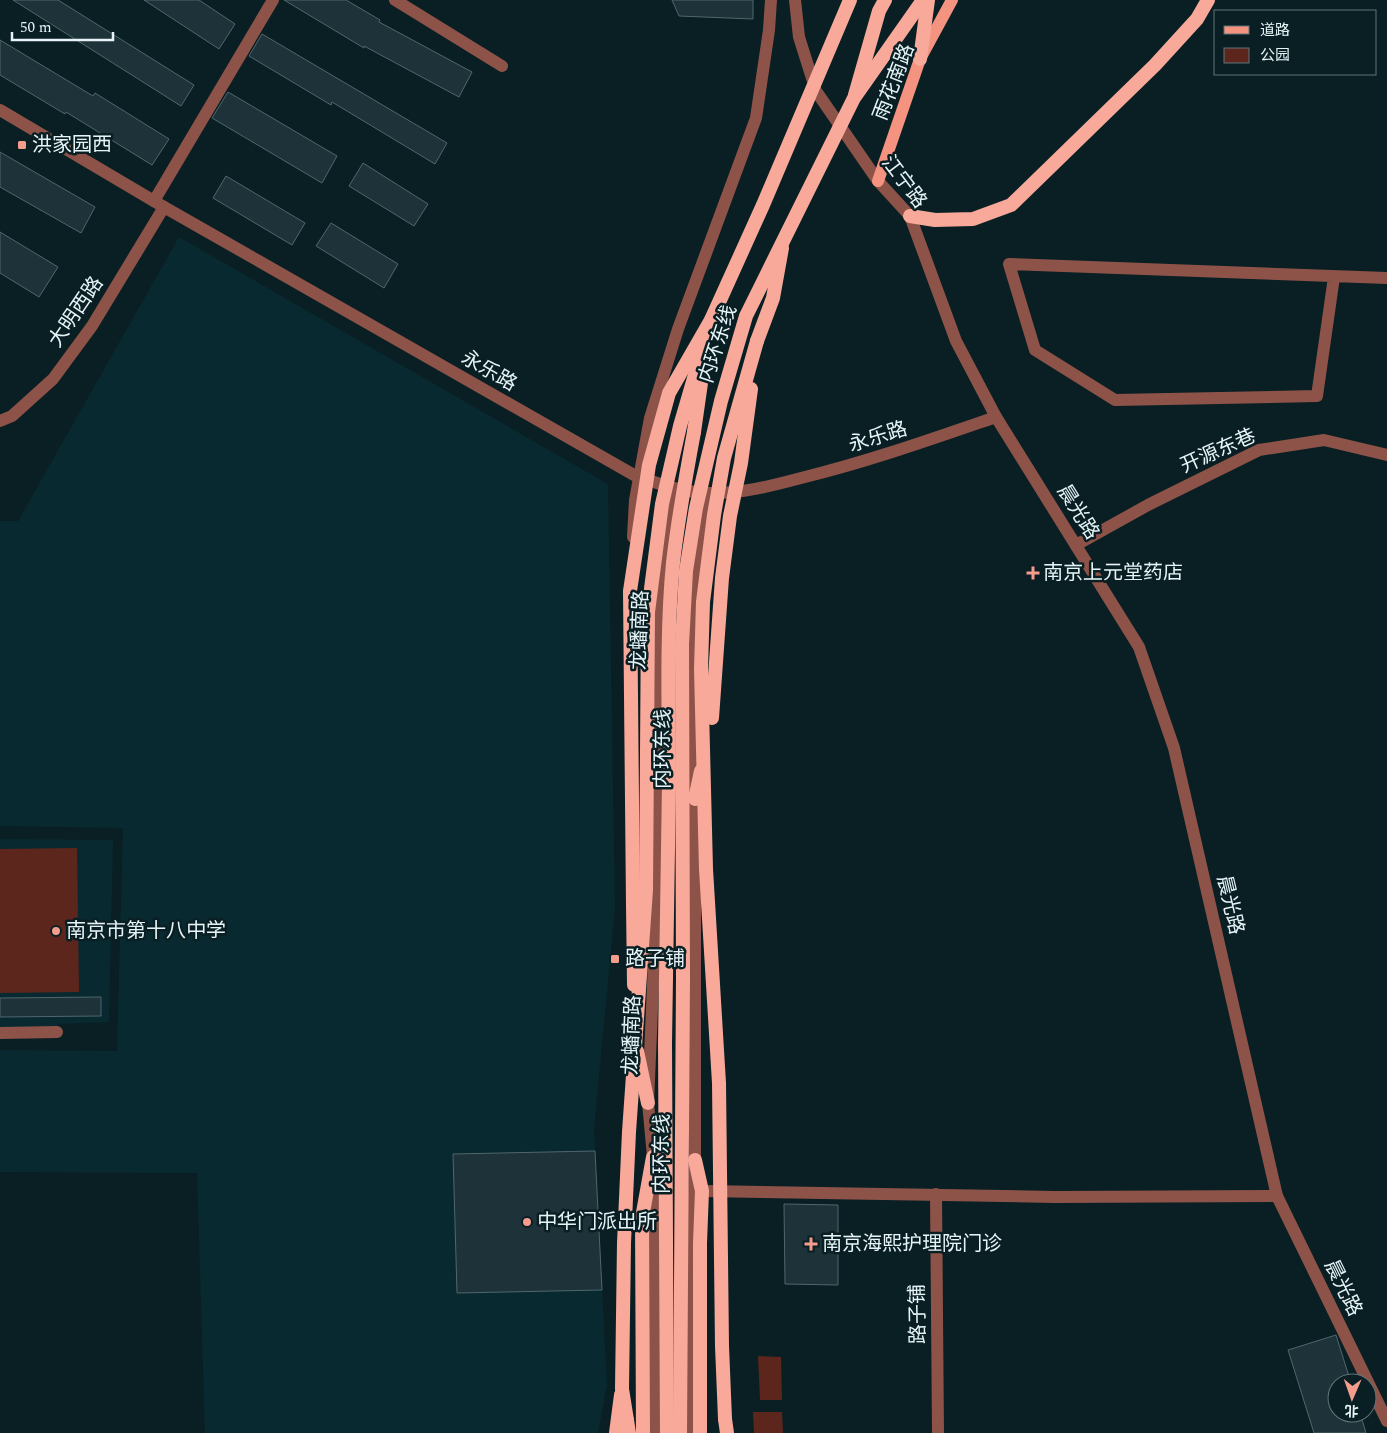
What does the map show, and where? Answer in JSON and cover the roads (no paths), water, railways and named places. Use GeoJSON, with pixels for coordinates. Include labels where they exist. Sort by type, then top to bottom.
{"type":"FeatureCollection","features":[{"type":"Feature","properties":{"kind":"highway","name":"内环东线"},"geometry":{"type":"LineString","coordinates":[[667,1433],[665,1052],[669,637],[673,564],[711,320],[763,205],[850,0]]}},
{"type":"Feature","properties":{"kind":"highway"},"geometry":{"type":"LineString","coordinates":[[854,98],[879,11],[885,0]]}},
{"type":"Feature","properties":{"kind":"highway"},"geometry":{"type":"LineString","coordinates":[[854,98],[923,0]]}},
{"type":"Feature","properties":{"kind":"highway"},"geometry":{"type":"LineString","coordinates":[[920,59],[928,0]]}},
{"type":"Feature","properties":{"kind":"highway"},"geometry":{"type":"LineString","coordinates":[[910,216],[935,220],[973,219],[1011,205],[1155,66],[1197,19],[1208,0]]}},
{"type":"Feature","properties":{"kind":"highway","name":"内环东线"},"geometry":{"type":"LineString","coordinates":[[680,1433],[683,988],[682,644],[686,571],[696,508],[721,401],[746,316],[854,98]]}},
{"type":"Feature","properties":{"kind":"highway"},"geometry":{"type":"LineString","coordinates":[[727,1433],[722,1346],[719,1083],[706,869],[701,669],[702,602],[724,458],[757,341],[773,298],[783,243]]}},
{"type":"Feature","properties":{"kind":"highway"},"geometry":{"type":"LineString","coordinates":[[648,1103],[634,1038],[630,591],[649,465],[668,393],[711,320]]}},
{"type":"Feature","properties":{"kind":"highway"},"geometry":{"type":"LineString","coordinates":[[616,1433],[622,1389],[624,1242],[628,1141],[646,890],[648,612],[662,504],[680,426],[711,320]]}},
{"type":"Feature","properties":{"kind":"highway"},"geometry":{"type":"LineString","coordinates":[[695,799],[712,718],[722,578],[730,516],[741,463],[757,341]]}},
{"type":"Feature","properties":{"kind":"highway"},"geometry":{"type":"LineString","coordinates":[[643,1433],[642,1218],[653,1157]]}},
{"type":"Feature","properties":{"kind":"highway"},"geometry":{"type":"LineString","coordinates":[[695,1160],[702,1191],[700,1243],[700,1433]]}},
{"type":"Feature","properties":{"kind":"highway"},"geometry":{"type":"LineString","coordinates":[[622,1389],[630,1433]]}},
{"type":"Feature","properties":{"kind":"highway"},"geometry":{"type":"LineString","coordinates":[[722,1433],[725,1418]]}},
{"type":"Feature","properties":{"kind":"main road","name":"雨花南路"},"geometry":{"type":"LineString","coordinates":[[878,181],[920,59],[952,0]]}},
{"type":"Feature","properties":{"kind":"street","name":"大明西路"},"geometry":{"type":"LineString","coordinates":[[0,421],[12,416],[53,378],[92,326],[273,0]]}},
{"type":"Feature","properties":{"kind":"street"},"geometry":{"type":"LineString","coordinates":[[396,0],[502,66]]}},
{"type":"Feature","properties":{"kind":"street"},"geometry":{"type":"LineString","coordinates":[[630,591],[635,500],[650,418],[678,329],[756,118],[769,30],[771,0]]}},
{"type":"Feature","properties":{"kind":"street","name":"江宁路"},"geometry":{"type":"LineString","coordinates":[[796,0],[799,37],[816,91],[878,181],[910,216],[956,341],[996,417]]}},
{"type":"Feature","properties":{"kind":"street","name":"永乐路"},"geometry":{"type":"LineString","coordinates":[[0,110],[159,204],[634,475],[674,489],[708,493],[756,489],[832,471],[910,447],[996,417]]}},
{"type":"Feature","properties":{"kind":"street"},"geometry":{"type":"LineString","coordinates":[[1334,276],[1317,396],[1115,400],[1035,350],[1009,264],[1285,275],[1334,276],[1387,278]]}},
{"type":"Feature","properties":{"kind":"street","name":"晨光路"},"geometry":{"type":"LineString","coordinates":[[996,417],[1139,647],[1174,748],[1277,1196],[1387,1421]]}},
{"type":"Feature","properties":{"kind":"street","name":"开源东巷"},"geometry":{"type":"LineString","coordinates":[[1076,545],[1148,505],[1259,450],[1324,440],[1387,455]]}},
{"type":"Feature","properties":{"kind":"street","name":"龙蟠南路"},"geometry":{"type":"LineString","coordinates":[[655,1433],[653,1157],[648,1103],[656,915],[658,601],[666,527],[674,489]]}},
{"type":"Feature","properties":{"kind":"street"},"geometry":{"type":"LineString","coordinates":[[690,1433],[690,1340],[695,1160],[695,799],[691,662],[694,601],[708,493]]}},
{"type":"Feature","properties":{"kind":"street"},"geometry":{"type":"LineString","coordinates":[[0,1033],[57,1032]]}},
{"type":"Feature","properties":{"kind":"street"},"geometry":{"type":"LineString","coordinates":[[702,1191],[1055,1197],[1277,1196]]}},
{"type":"Feature","properties":{"kind":"street","name":"路子铺"},"geometry":{"type":"LineString","coordinates":[[936,1194],[938,1433]]}},
{"type":"Feature","properties":{"kind":"place","name":"洪家园西"},"geometry":{"type":"Point","coordinates":[22,145]}},
{"type":"Feature","properties":{"kind":"place","name":"南京上元堂药店"},"geometry":{"type":"Point","coordinates":[1033,573]}},
{"type":"Feature","properties":{"kind":"place","name":"南京市第十八中学"},"geometry":{"type":"Point","coordinates":[56,931]}},
{"type":"Feature","properties":{"kind":"place","name":"路子铺"},"geometry":{"type":"Point","coordinates":[615,959]}},
{"type":"Feature","properties":{"kind":"place","name":"中华门派出所"},"geometry":{"type":"Point","coordinates":[527,1222]}},
{"type":"Feature","properties":{"kind":"place","name":"南京海熙护理院门诊"},"geometry":{"type":"Point","coordinates":[811,1244]}}]}
